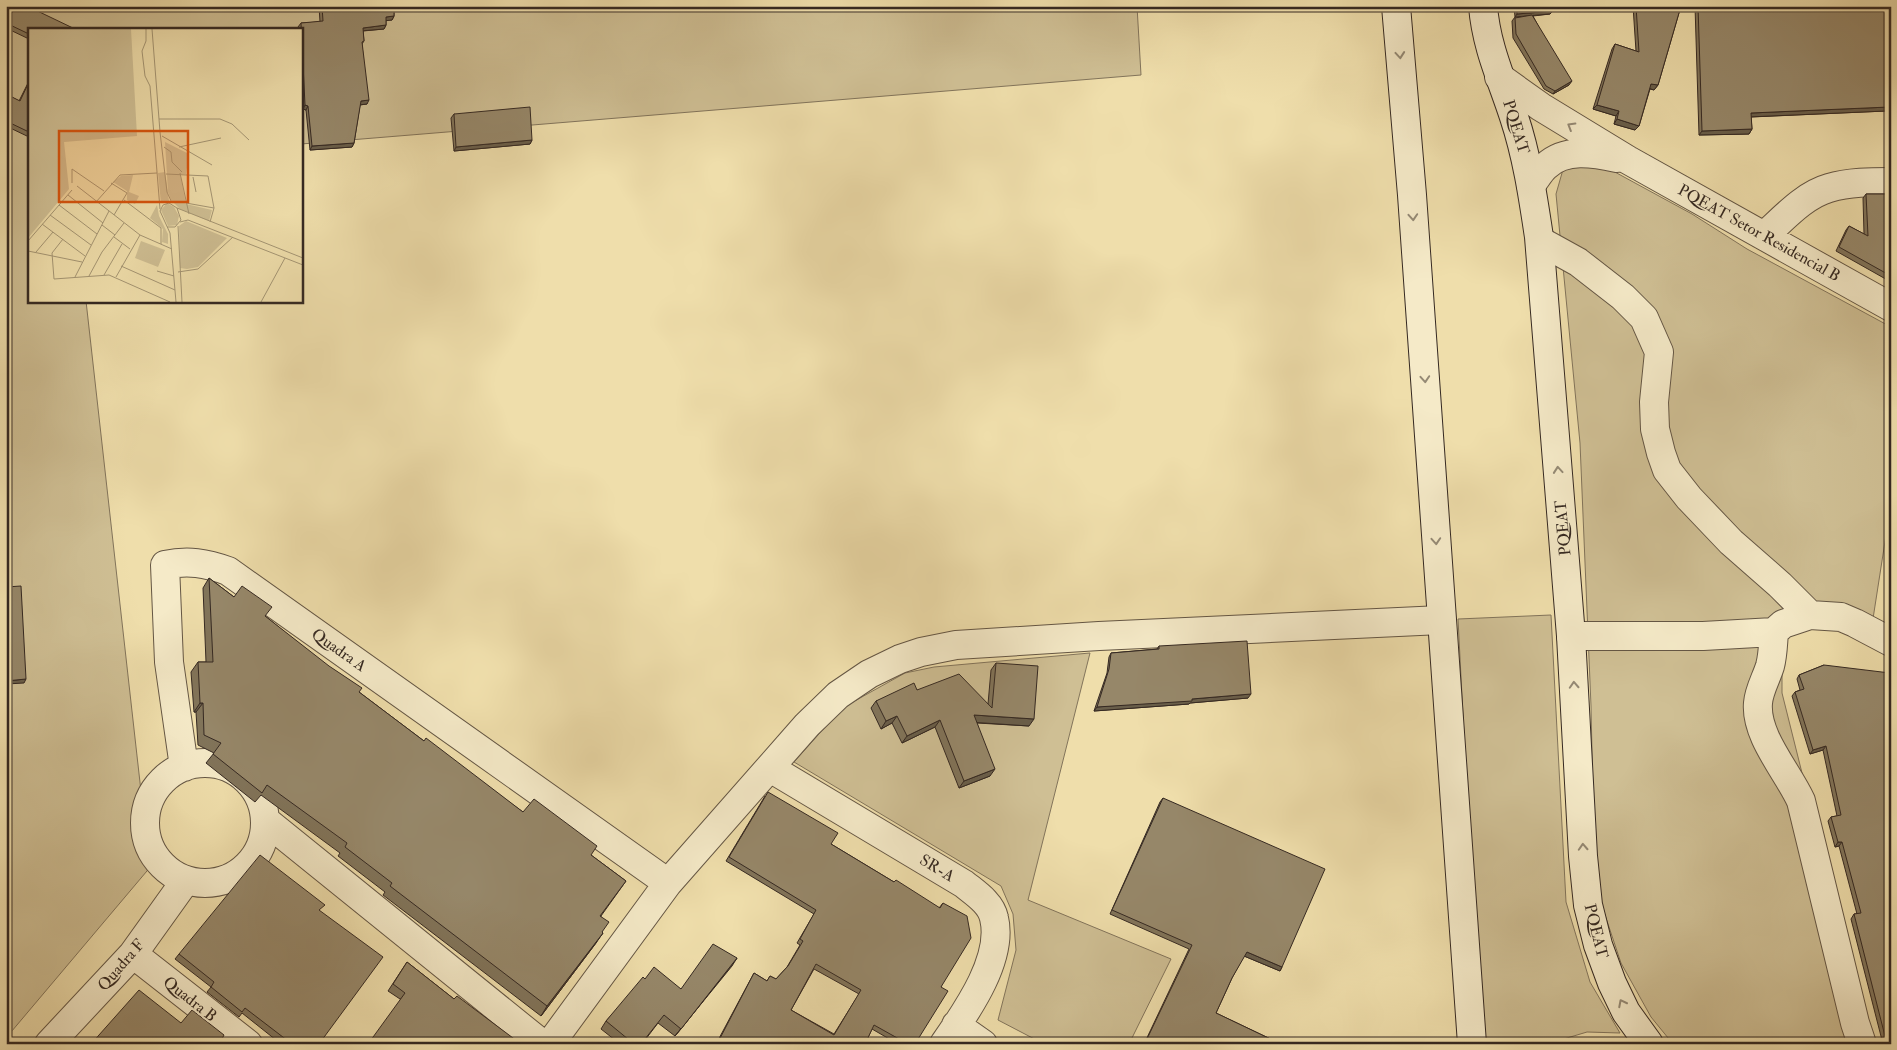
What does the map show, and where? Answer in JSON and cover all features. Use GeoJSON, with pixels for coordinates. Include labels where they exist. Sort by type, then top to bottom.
{"type":"FeatureCollection","features":[{"type":"Feature","properties":{"kind":"street"},"geometry":{"type":"LineString","coordinates":[[1396,6],[1412,195],[1472,1044]]}},
{"type":"Feature","properties":{"kind":"street","name":"PQEAT"},"geometry":{"type":"LineString","coordinates":[[1483,6],[1484,22],[1491,52],[1514,116],[1531,185],[1540,242],[1571,636],[1583,856],[1588,905],[1598,946],[1612,983],[1626,1012],[1649,1044]]}},
{"type":"Feature","properties":{"kind":"street","name":"PQEAT Setor Residencial B"},"geometry":{"type":"LineString","coordinates":[[1499,77],[1541,107],[1628,160],[1891,307]]}},
{"type":"Feature","properties":{"kind":"street"},"geometry":{"type":"LineString","coordinates":[[1531,185],[1546,166],[1559,157],[1575,153],[1594,153],[1628,160]]}},
{"type":"Feature","properties":{"kind":"street"},"geometry":{"type":"LineString","coordinates":[[1764,236],[1794,209],[1828,188],[1855,183],[1891,182]]}},
{"type":"Feature","properties":{"kind":"street"},"geometry":{"type":"LineString","coordinates":[[1540,242],[1578,262],[1623,297],[1644,318],[1659,352],[1654,402],[1655,420],[1660,453],[1668,470],[1689,498],[1731,542],[1780,585],[1810,615]]}},
{"type":"Feature","properties":{"kind":"street","name":"Quadra A"},"geometry":{"type":"LineString","coordinates":[[184,767],[169,662],[165,565],[194,562],[210,564],[228,571],[668,883]]}},
{"type":"Feature","properties":{"kind":"street"},"geometry":{"type":"LineString","coordinates":[[1571,636],[1703,636],[1774,632],[1783,624],[1810,615],[1841,617],[1855,622],[1891,642]]}},
{"type":"Feature","properties":{"kind":"street"},"geometry":{"type":"LineString","coordinates":[[550,1044],[668,883],[807,725],[838,696],[869,674],[900,659],[921,652],[956,645],[1099,636],[1441,620]]}},
{"type":"Feature","properties":{"kind":"street"},"geometry":{"type":"LineString","coordinates":[[1774,632],[1771,665],[1758,697],[1758,715],[1764,734],[1801,802],[1855,1023],[1862,1044]]}},
{"type":"Feature","properties":{"kind":"street"},"geometry":{"type":"LineString","coordinates":[[202,763],[221,765],[239,773],[253,785],[262,802],[266,821],[264,840],[255,857],[242,871],[224,880],[205,883],[186,880],[170,872],[158,860],[149,844],[145,827],[147,809],[154,791],[167,777],[184,767],[202,763]]}},
{"type":"Feature","properties":{"kind":"street","name":"SR-A"},"geometry":{"type":"LineString","coordinates":[[770,768],[964,884],[986,903],[994,917],[993,951],[983,980],[950,1034],[982,1044]]}},
{"type":"Feature","properties":{"kind":"street"},"geometry":{"type":"LineString","coordinates":[[266,821],[542,1044]]}},
{"type":"Feature","properties":{"kind":"street","name":"Quadra F"},"geometry":{"type":"LineString","coordinates":[[49,1044],[133,954],[186,880]]}},
{"type":"Feature","properties":{"kind":"street","name":"Quadra B"},"geometry":{"type":"LineString","coordinates":[[133,954],[248,1044]]}},
{"type":"Feature","properties":{"kind":"shaded area"},"geometry":{"type":"Polygon","coordinates":[[[6,6],[1137,6],[1141,75],[302,144],[302,28],[28,28],[28,302],[86,302],[145,827],[152,865],[6,1038],[6,6]]]}},
{"type":"Feature","properties":{"kind":"shaded area"},"geometry":{"type":"Polygon","coordinates":[[[1602,165],[1692,214],[1747,249],[1891,327],[1891,503],[1870,638],[1844,621],[1782,632],[1782,693],[1813,817],[1864,1044],[1673,1044],[1651,1017],[1621,963],[1599,897],[1593,799],[1580,443],[1556,194],[1564,166],[1602,165]]]}},
{"type":"Feature","properties":{"kind":"shaded area"},"geometry":{"type":"Polygon","coordinates":[[[1551,615],[1566,902],[1590,982],[1620,1033],[1587,1032],[1547,1044],[1480,1044],[1458,619],[1551,615]]]}},
{"type":"Feature","properties":{"kind":"shaded area"},"geometry":{"type":"Polygon","coordinates":[[[1090,653],[1028,900],[1171,959],[1129,1044],[1044,1044],[998,1020],[1016,950],[1013,914],[1001,886],[794,762],[842,708],[905,673],[934,667],[1090,653]]]}},
{"type":"Feature","properties":{"kind":"building"},"geometry":{"type":"Polygon","coordinates":[[[6,6],[27,6],[73,28],[28,28],[28,34],[6,23],[6,6]]]}},
{"type":"Feature","properties":{"kind":"building"},"geometry":{"type":"Polygon","coordinates":[[[322,6],[394,6],[394,16],[386,17],[386,25],[363,28],[364,41],[362,42],[369,100],[361,101],[354,143],[312,146],[308,106],[305,105],[301,23],[323,21],[322,6]]]}},
{"type":"Feature","properties":{"kind":"building"},"geometry":{"type":"Polygon","coordinates":[[[1517,6],[1553,6],[1553,11],[1517,14],[1517,6]]]}},
{"type":"Feature","properties":{"kind":"building"},"geometry":{"type":"Polygon","coordinates":[[[1636,6],[1681,6],[1658,85],[1651,84],[1639,126],[1617,119],[1619,111],[1597,105],[1615,44],[1639,52],[1636,6]]]}},
{"type":"Feature","properties":{"kind":"building"},"geometry":{"type":"Polygon","coordinates":[[[1698,6],[1891,6],[1891,132],[1889,107],[1751,113],[1752,129],[1702,131],[1698,6]]]}},
{"type":"Feature","properties":{"kind":"building"},"geometry":{"type":"Polygon","coordinates":[[[1532,15],[1572,81],[1555,91],[1546,86],[1516,34],[1515,18],[1532,15]]]}},
{"type":"Feature","properties":{"kind":"building"},"geometry":{"type":"Polygon","coordinates":[[[28,84],[28,132],[6,121],[6,94],[20,101],[28,84]]]}},
{"type":"Feature","properties":{"kind":"building"},"geometry":{"type":"Polygon","coordinates":[[[530,107],[532,140],[456,147],[454,114],[530,107]]]}},
{"type":"Feature","properties":{"kind":"building"},"geometry":{"type":"Polygon","coordinates":[[[1866,194],[1891,194],[1891,276],[1839,247],[1849,226],[1868,236],[1866,194]]]}},
{"type":"Feature","properties":{"kind":"building"},"geometry":{"type":"Polygon","coordinates":[[[209,578],[234,597],[242,586],[272,607],[265,616],[329,666],[362,688],[359,692],[424,741],[426,738],[523,812],[534,799],[597,846],[591,855],[626,881],[600,916],[609,922],[603,933],[547,1006],[390,886],[392,883],[345,847],[347,843],[267,785],[262,793],[213,754],[221,743],[204,735],[203,703],[200,703],[198,662],[213,662],[209,578]]]}},
{"type":"Feature","properties":{"kind":"building"},"geometry":{"type":"Polygon","coordinates":[[[21,586],[26,679],[6,681],[6,587],[21,586]]]}},
{"type":"Feature","properties":{"kind":"building"},"geometry":{"type":"Polygon","coordinates":[[[1247,641],[1251,694],[1192,699],[1192,701],[1097,707],[1109,669],[1111,653],[1159,649],[1159,646],[1247,641]]]}},
{"type":"Feature","properties":{"kind":"building"},"geometry":{"type":"Polygon","coordinates":[[[996,663],[1038,666],[1034,719],[974,715],[995,769],[964,781],[940,720],[907,736],[897,716],[886,721],[876,701],[914,683],[917,690],[959,674],[992,708],[996,663]]]}},
{"type":"Feature","properties":{"kind":"building"},"geometry":{"type":"Polygon","coordinates":[[[1824,665],[1890,673],[1891,1044],[1887,1044],[1854,914],[1861,913],[1842,842],[1838,842],[1831,817],[1841,815],[1826,746],[1813,750],[1795,692],[1804,689],[1799,675],[1824,665]]]}},
{"type":"Feature","properties":{"kind":"building"},"geometry":{"type":"Polygon","coordinates":[[[768,792],[838,833],[831,844],[894,882],[896,880],[940,908],[943,903],[967,916],[971,938],[941,987],[948,991],[915,1044],[908,1044],[874,1025],[865,1044],[717,1044],[754,973],[767,981],[770,976],[776,979],[788,966],[803,941],[800,939],[816,910],[729,857],[768,792]],[[816,964],[791,1010],[834,1035],[861,990],[816,964]]]}},
{"type":"Feature","properties":{"kind":"building"},"geometry":{"type":"Polygon","coordinates":[[[1163,798],[1325,869],[1282,967],[1247,952],[1232,978],[1216,1013],[1281,1044],[1151,1044],[1146,1041],[1192,945],[1112,910],[1163,798]]]}},
{"type":"Feature","properties":{"kind":"building"},"geometry":{"type":"Polygon","coordinates":[[[260,855],[325,905],[319,910],[383,957],[319,1044],[292,1044],[245,1008],[242,1012],[211,987],[214,982],[179,954],[260,855]]]}},
{"type":"Feature","properties":{"kind":"building"},"geometry":{"type":"Polygon","coordinates":[[[713,944],[737,958],[681,1029],[664,1015],[641,1044],[634,1044],[606,1021],[643,977],[645,979],[654,967],[681,989],[713,944]]]}},
{"type":"Feature","properties":{"kind":"building"},"geometry":{"type":"Polygon","coordinates":[[[407,962],[454,999],[457,996],[521,1044],[368,1044],[405,993],[393,984],[407,962]]]}},
{"type":"Feature","properties":{"kind":"building"},"geometry":{"type":"Polygon","coordinates":[[[139,990],[181,1023],[192,1010],[224,1035],[220,1043],[222,1044],[91,1044],[139,990]]]}}]}
